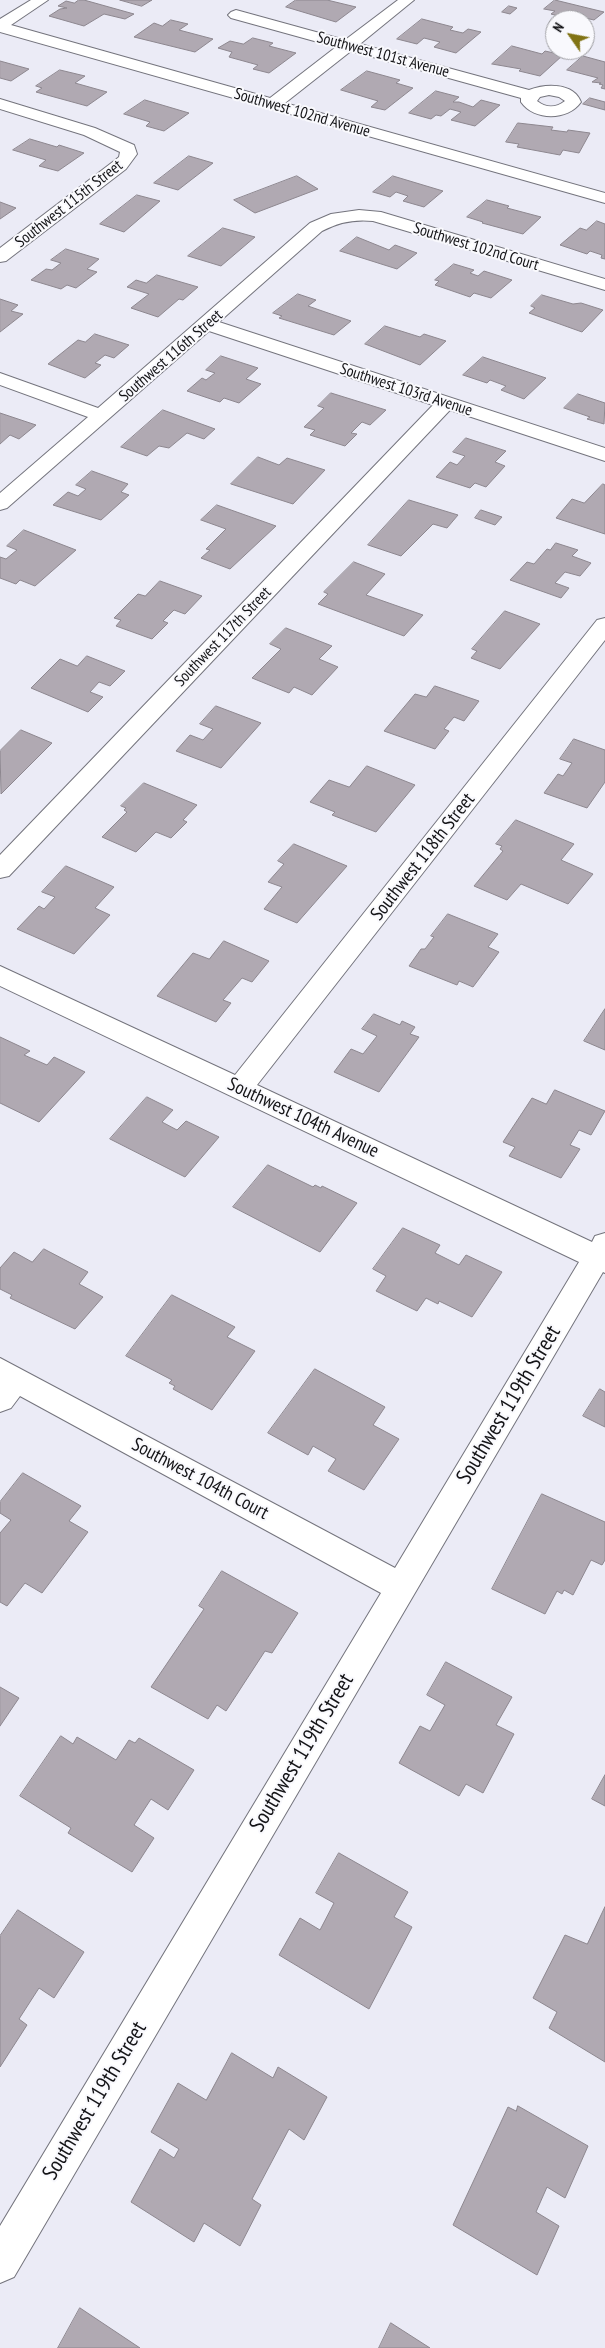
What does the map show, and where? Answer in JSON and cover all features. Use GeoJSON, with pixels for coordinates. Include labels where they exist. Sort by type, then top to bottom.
{"type":"FeatureCollection","features":[{"type":"Feature","properties":{"kind":"street"},"geometry":{"type":"LineString","coordinates":[[0,26],[41,0]]}},
{"type":"Feature","properties":{"kind":"street"},"geometry":{"type":"LineString","coordinates":[[273,104],[407,0]]}},
{"type":"Feature","properties":{"kind":"street","name":"Southwest 101st Avenue"},"geometry":{"type":"LineString","coordinates":[[236,15],[531,96]]}},
{"type":"Feature","properties":{"kind":"street","name":"Southwest 102nd Avenue"},"geometry":{"type":"LineString","coordinates":[[0,26],[605,198]]}},
{"type":"Feature","properties":{"kind":"street","name":"Southwest 115th Street"},"geometry":{"type":"LineString","coordinates":[[0,104],[103,136],[126,147],[129,151],[125,161],[0,256]]}},
{"type":"Feature","properties":{"kind":"street","name":"Southwest 102nd Court"},"geometry":{"type":"LineString","coordinates":[[346,216],[375,216],[605,285]]}},
{"type":"Feature","properties":{"kind":"street","name":"Southwest 116th Street"},"geometry":{"type":"LineString","coordinates":[[0,504],[103,416],[316,227],[330,220],[346,216]]}},
{"type":"Feature","properties":{"kind":"street","name":"Southwest 103rd Avenue"},"geometry":{"type":"LineString","coordinates":[[207,324],[605,455]]}},
{"type":"Feature","properties":{"kind":"street"},"geometry":{"type":"LineString","coordinates":[[0,379],[103,416]]}},
{"type":"Feature","properties":{"kind":"street","name":"Southwest 117th Street"},"geometry":{"type":"LineString","coordinates":[[0,870],[446,403]]}},
{"type":"Feature","properties":{"kind":"street","name":"Southwest 118th Street"},"geometry":{"type":"LineString","coordinates":[[240,1088],[605,625]]}},
{"type":"Feature","properties":{"kind":"street","name":"Southwest 104th Avenue"},"geometry":{"type":"LineString","coordinates":[[0,975],[240,1088],[602,1254]]}},
{"type":"Feature","properties":{"kind":"street","name":"Southwest 119th Street"},"geometry":{"type":"LineString","coordinates":[[0,2263],[400,1586],[602,1254]]}},
{"type":"Feature","properties":{"kind":"street","name":"Southwest 104th Court"},"geometry":{"type":"LineString","coordinates":[[5,1383],[400,1586]]}},
{"type":"Feature","properties":{"kind":"building"},"geometry":{"type":"Polygon","coordinates":[[[79,0],[134,14],[125,19],[104,14],[84,26],[49,16],[60,9],[67,8],[58,6],[66,1],[74,3],[79,0]]]}},
{"type":"Feature","properties":{"kind":"building"},"geometry":{"type":"Polygon","coordinates":[[[120,0],[152,0],[142,6],[120,0]]]}},
{"type":"Feature","properties":{"kind":"building"},"geometry":{"type":"Polygon","coordinates":[[[296,0],[327,0],[356,7],[336,22],[286,7],[296,0]]]}},
{"type":"Feature","properties":{"kind":"building"},"geometry":{"type":"Polygon","coordinates":[[[555,0],[604,12],[595,19],[595,10],[544,9],[555,0]]]}},
{"type":"Feature","properties":{"kind":"building"},"geometry":{"type":"Polygon","coordinates":[[[509,6],[517,8],[510,14],[502,12],[509,6]]]}},
{"type":"Feature","properties":{"kind":"building"},"geometry":{"type":"Polygon","coordinates":[[[422,19],[453,27],[450,30],[463,33],[468,29],[481,32],[456,53],[434,47],[440,42],[424,38],[417,44],[397,39],[422,19]]]}},
{"type":"Feature","properties":{"kind":"building"},"geometry":{"type":"Polygon","coordinates":[[[171,20],[188,24],[179,30],[213,39],[195,52],[134,37],[154,23],[162,26],[171,20]]]}},
{"type":"Feature","properties":{"kind":"building"},"geometry":{"type":"Polygon","coordinates":[[[253,38],[273,43],[269,46],[296,53],[269,73],[253,69],[258,65],[229,57],[232,52],[218,48],[230,41],[243,44],[253,38]]]}},
{"type":"Feature","properties":{"kind":"building"},"geometry":{"type":"Polygon","coordinates":[[[512,46],[542,54],[545,51],[545,60],[558,60],[540,76],[519,71],[521,69],[492,64],[512,46]]]}},
{"type":"Feature","properties":{"kind":"building"},"geometry":{"type":"Polygon","coordinates":[[[595,59],[605,62],[605,89],[601,88],[603,85],[599,84],[601,83],[592,82],[598,78],[567,70],[578,60],[595,59]]]}},
{"type":"Feature","properties":{"kind":"building"},"geometry":{"type":"Polygon","coordinates":[[[0,61],[29,69],[11,81],[0,78],[0,61]]]}},
{"type":"Feature","properties":{"kind":"building"},"geometry":{"type":"Polygon","coordinates":[[[60,70],[85,76],[75,83],[107,92],[87,106],[36,92],[42,88],[36,86],[60,70]]]}},
{"type":"Feature","properties":{"kind":"building"},"geometry":{"type":"Polygon","coordinates":[[[367,71],[400,80],[396,83],[413,88],[385,110],[371,107],[378,101],[341,90],[367,71]]]}},
{"type":"Feature","properties":{"kind":"building"},"geometry":{"type":"Polygon","coordinates":[[[436,91],[459,97],[453,102],[473,107],[481,100],[500,105],[475,126],[451,120],[461,112],[450,109],[441,116],[436,115],[431,119],[409,113],[436,91]]]}},
{"type":"Feature","properties":{"kind":"building"},"geometry":{"type":"Polygon","coordinates":[[[590,98],[605,102],[605,110],[583,104],[590,98]]]}},
{"type":"Feature","properties":{"kind":"building"},"geometry":{"type":"Polygon","coordinates":[[[145,100],[189,113],[164,131],[146,126],[150,122],[124,114],[145,100]]]}},
{"type":"Feature","properties":{"kind":"building"},"geometry":{"type":"Polygon","coordinates":[[[518,123],[553,127],[551,130],[590,133],[579,153],[563,150],[560,155],[517,147],[519,144],[506,142],[518,123]]]}},
{"type":"Feature","properties":{"kind":"building"},"geometry":{"type":"Polygon","coordinates":[[[30,139],[84,153],[58,171],[39,166],[46,160],[13,150],[30,139]]]}},
{"type":"Feature","properties":{"kind":"building"},"geometry":{"type":"Polygon","coordinates":[[[189,156],[213,163],[178,190],[154,183],[189,156]]]}},
{"type":"Feature","properties":{"kind":"building"},"geometry":{"type":"Polygon","coordinates":[[[297,176],[318,189],[255,213],[234,200],[297,176]]]}},
{"type":"Feature","properties":{"kind":"building"},"geometry":{"type":"Polygon","coordinates":[[[393,176],[443,191],[424,207],[403,201],[408,196],[396,192],[390,197],[373,192],[393,176]]]}},
{"type":"Feature","properties":{"kind":"building"},"geometry":{"type":"Polygon","coordinates":[[[137,195],[160,201],[124,232],[100,224],[137,195]]]}},
{"type":"Feature","properties":{"kind":"building"},"geometry":{"type":"Polygon","coordinates":[[[487,200],[509,206],[507,208],[541,217],[523,234],[467,217],[487,200]]]}},
{"type":"Feature","properties":{"kind":"building"},"geometry":{"type":"Polygon","coordinates":[[[0,202],[16,208],[0,219],[0,202]]]}},
{"type":"Feature","properties":{"kind":"building"},"geometry":{"type":"Polygon","coordinates":[[[597,221],[605,224],[605,259],[601,258],[602,255],[590,251],[587,254],[560,245],[580,228],[586,230],[597,221]]]}},
{"type":"Feature","properties":{"kind":"building"},"geometry":{"type":"Polygon","coordinates":[[[223,228],[255,237],[221,266],[188,256],[223,228]]]}},
{"type":"Feature","properties":{"kind":"building"},"geometry":{"type":"Polygon","coordinates":[[[357,237],[389,250],[395,245],[417,253],[397,269],[340,251],[357,237]]]}},
{"type":"Feature","properties":{"kind":"building"},"geometry":{"type":"Polygon","coordinates":[[[66,249],[99,259],[87,269],[97,272],[76,288],[67,285],[61,289],[31,280],[46,269],[52,270],[61,263],[51,260],[66,249]]]}},
{"type":"Feature","properties":{"kind":"building"},"geometry":{"type":"Polygon","coordinates":[[[454,264],[474,270],[470,273],[478,276],[484,271],[512,280],[491,298],[474,293],[470,297],[435,285],[439,281],[435,280],[454,264]]]}},
{"type":"Feature","properties":{"kind":"building"},"geometry":{"type":"Polygon","coordinates":[[[157,275],[198,287],[183,300],[179,299],[158,317],[131,308],[149,294],[127,287],[136,280],[146,283],[157,275]]]}},
{"type":"Feature","properties":{"kind":"building"},"geometry":{"type":"Polygon","coordinates":[[[298,294],[316,300],[308,306],[351,321],[334,335],[279,318],[282,316],[273,313],[298,294]]]}},
{"type":"Feature","properties":{"kind":"building"},"geometry":{"type":"Polygon","coordinates":[[[542,295],[573,304],[581,303],[603,310],[582,332],[529,313],[535,308],[531,306],[542,295]]]}},
{"type":"Feature","properties":{"kind":"building"},"geometry":{"type":"Polygon","coordinates":[[[0,299],[18,305],[11,311],[23,314],[0,332],[0,299]]]}},
{"type":"Feature","properties":{"kind":"building"},"geometry":{"type":"Polygon","coordinates":[[[385,326],[420,337],[424,334],[446,341],[420,365],[365,344],[385,326]]]}},
{"type":"Feature","properties":{"kind":"building"},"geometry":{"type":"Polygon","coordinates":[[[95,334],[129,345],[114,358],[105,355],[95,363],[101,365],[85,378],[48,364],[78,340],[85,342],[95,334]]]}},
{"type":"Feature","properties":{"kind":"building"},"geometry":{"type":"Polygon","coordinates":[[[221,356],[258,368],[246,379],[261,384],[239,403],[224,398],[220,402],[187,391],[202,378],[206,380],[215,373],[206,370],[221,356]]]}},
{"type":"Feature","properties":{"kind":"building"},"geometry":{"type":"Polygon","coordinates":[[[483,357],[546,378],[524,399],[501,390],[506,386],[490,380],[487,383],[463,375],[483,357]]]}},
{"type":"Feature","properties":{"kind":"building"},"geometry":{"type":"Polygon","coordinates":[[[331,393],[386,410],[370,425],[362,422],[351,433],[357,434],[345,446],[310,435],[315,430],[304,427],[324,408],[318,406],[331,393]]]}},
{"type":"Feature","properties":{"kind":"building"},"geometry":{"type":"Polygon","coordinates":[[[578,394],[605,403],[604,424],[587,419],[590,417],[564,408],[578,394]]]}},
{"type":"Feature","properties":{"kind":"building"},"geometry":{"type":"Polygon","coordinates":[[[163,410],[215,429],[204,439],[187,433],[169,448],[159,446],[147,456],[121,447],[163,410]]]}},
{"type":"Feature","properties":{"kind":"building"},"geometry":{"type":"Polygon","coordinates":[[[0,413],[36,425],[19,439],[10,435],[0,444],[0,413]]]}},
{"type":"Feature","properties":{"kind":"building"},"geometry":{"type":"Polygon","coordinates":[[[466,438],[506,451],[495,462],[505,466],[486,487],[475,483],[470,488],[436,477],[450,462],[457,465],[465,456],[453,452],[466,438]]]}},
{"type":"Feature","properties":{"kind":"building"},"geometry":{"type":"Polygon","coordinates":[[[258,457],[279,465],[287,458],[325,470],[293,504],[231,484],[258,457]]]}},
{"type":"Feature","properties":{"kind":"building"},"geometry":{"type":"Polygon","coordinates":[[[92,471],[128,484],[121,492],[129,495],[101,520],[53,505],[68,492],[78,496],[86,489],[76,485],[92,471]]]}},
{"type":"Feature","properties":{"kind":"building"},"geometry":{"type":"Polygon","coordinates":[[[603,484],[605,485],[605,534],[556,518],[572,499],[584,503],[603,484]]]}},
{"type":"Feature","properties":{"kind":"building"},"geometry":{"type":"Polygon","coordinates":[[[409,500],[458,515],[447,528],[433,524],[401,556],[368,545],[409,500]]]}},
{"type":"Feature","properties":{"kind":"building"},"geometry":{"type":"Polygon","coordinates":[[[217,505],[276,526],[230,569],[201,558],[210,550],[206,549],[226,529],[201,520],[217,505]]]}},
{"type":"Feature","properties":{"kind":"building"},"geometry":{"type":"Polygon","coordinates":[[[481,510],[502,517],[495,525],[475,518],[481,510]]]}},
{"type":"Feature","properties":{"kind":"building"},"geometry":{"type":"Polygon","coordinates":[[[24,530],[76,550],[35,586],[20,580],[16,584],[0,578],[0,557],[6,559],[17,550],[7,546],[24,530]]]}},
{"type":"Feature","properties":{"kind":"building"},"geometry":{"type":"Polygon","coordinates":[[[556,543],[578,550],[572,556],[591,563],[580,576],[565,572],[555,583],[569,588],[561,598],[510,580],[527,562],[534,564],[547,549],[550,550],[556,543]]]}},
{"type":"Feature","properties":{"kind":"building"},"geometry":{"type":"Polygon","coordinates":[[[354,562],[385,574],[366,595],[423,615],[404,636],[318,604],[328,594],[324,592],[354,562]]]}},
{"type":"Feature","properties":{"kind":"building"},"geometry":{"type":"Polygon","coordinates":[[[160,581],[202,596],[185,614],[174,610],[163,621],[168,623],[152,639],[116,626],[121,620],[114,618],[138,594],[145,596],[160,581]]]}},
{"type":"Feature","properties":{"kind":"building"},"geometry":{"type":"Polygon","coordinates":[[[505,611],[540,624],[500,669],[471,658],[477,651],[472,649],[505,611]]]}},
{"type":"Feature","properties":{"kind":"building"},"geometry":{"type":"Polygon","coordinates":[[[286,628],[332,646],[319,659],[338,667],[312,695],[294,687],[289,693],[252,678],[281,649],[270,644],[286,628]]]}},
{"type":"Feature","properties":{"kind":"building"},"geometry":{"type":"Polygon","coordinates":[[[87,656],[125,671],[110,686],[99,682],[90,692],[103,697],[88,712],[31,688],[60,659],[77,666],[87,656]]]}},
{"type":"Feature","properties":{"kind":"building"},"geometry":{"type":"Polygon","coordinates":[[[435,686],[479,701],[464,721],[454,717],[444,729],[449,731],[435,749],[384,731],[415,694],[426,697],[435,686]]]}},
{"type":"Feature","properties":{"kind":"building"},"geometry":{"type":"Polygon","coordinates":[[[216,706],[261,723],[221,768],[176,751],[190,735],[203,740],[213,729],[200,724],[216,706]]]}},
{"type":"Feature","properties":{"kind":"building"},"geometry":{"type":"Polygon","coordinates":[[[21,730],[52,743],[1,794],[0,751],[21,730]]]}},
{"type":"Feature","properties":{"kind":"building"},"geometry":{"type":"Polygon","coordinates":[[[574,739],[605,750],[605,782],[587,808],[544,793],[558,774],[563,776],[572,763],[560,759],[574,739]]]}},
{"type":"Feature","properties":{"kind":"building"},"geometry":{"type":"Polygon","coordinates":[[[367,766],[415,785],[376,832],[332,815],[335,812],[310,802],[329,780],[349,787],[367,766]]]}},
{"type":"Feature","properties":{"kind":"building"},"geometry":{"type":"Polygon","coordinates":[[[144,783],[197,805],[183,820],[187,822],[171,838],[156,832],[136,852],[102,837],[127,812],[124,810],[126,808],[121,806],[144,783]]]}},
{"type":"Feature","properties":{"kind":"building"},"geometry":{"type":"Polygon","coordinates":[[[516,820],[574,844],[561,860],[593,874],[568,904],[521,884],[507,900],[474,886],[503,851],[500,849],[502,846],[496,844],[516,820]]]}},
{"type":"Feature","properties":{"kind":"building"},"geometry":{"type":"Polygon","coordinates":[[[294,844],[347,866],[297,923],[264,909],[282,887],[268,882],[284,864],[278,861],[294,844]]]}},
{"type":"Feature","properties":{"kind":"building"},"geometry":{"type":"Polygon","coordinates":[[[66,866],[114,887],[95,908],[110,915],[74,954],[17,929],[39,906],[44,909],[55,897],[42,892],[66,866]]]}},
{"type":"Feature","properties":{"kind":"building"},"geometry":{"type":"Polygon","coordinates":[[[448,914],[498,934],[488,947],[499,952],[473,987],[459,981],[457,985],[409,966],[421,949],[425,949],[434,937],[431,936],[448,914]]]}},
{"type":"Feature","properties":{"kind":"building"},"geometry":{"type":"Polygon","coordinates":[[[224,941],[269,961],[252,982],[242,978],[223,1000],[231,1003],[216,1022],[157,996],[193,953],[209,959],[224,941]]]}},
{"type":"Feature","properties":{"kind":"building"},"geometry":{"type":"Polygon","coordinates":[[[605,1009],[605,1050],[584,1041],[605,1009]]]}},
{"type":"Feature","properties":{"kind":"building"},"geometry":{"type":"Polygon","coordinates":[[[374,1014],[400,1025],[402,1021],[415,1027],[410,1034],[419,1037],[379,1092],[334,1072],[351,1049],[363,1054],[377,1036],[362,1029],[374,1014]]]}},
{"type":"Feature","properties":{"kind":"building"},"geometry":{"type":"Polygon","coordinates":[[[0,1037],[30,1051],[24,1055],[47,1065],[54,1057],[85,1072],[39,1122],[0,1103],[0,1037]]]}},
{"type":"Feature","properties":{"kind":"building"},"geometry":{"type":"Polygon","coordinates":[[[555,1090],[605,1111],[591,1135],[579,1130],[570,1145],[580,1149],[561,1178],[509,1156],[515,1147],[503,1142],[532,1098],[546,1104],[555,1090]]]}},
{"type":"Feature","properties":{"kind":"building"},"geometry":{"type":"Polygon","coordinates":[[[147,1097],[173,1110],[162,1122],[177,1130],[186,1121],[219,1137],[185,1177],[110,1139],[147,1097]]]}},
{"type":"Feature","properties":{"kind":"building"},"geometry":{"type":"Polygon","coordinates":[[[268,1165],[313,1187],[315,1185],[321,1188],[322,1186],[357,1203],[320,1252],[233,1207],[268,1165]]]}},
{"type":"Feature","properties":{"kind":"building"},"geometry":{"type":"Polygon","coordinates":[[[403,1228],[440,1245],[435,1253],[459,1265],[466,1255],[502,1272],[472,1317],[439,1301],[438,1304],[426,1298],[417,1311],[376,1291],[386,1276],[373,1269],[403,1228]]]}},
{"type":"Feature","properties":{"kind":"building"},"geometry":{"type":"Polygon","coordinates":[[[44,1249],[88,1272],[79,1284],[103,1297],[75,1329],[10,1298],[12,1295],[0,1289],[0,1268],[14,1252],[32,1262],[44,1249]]]}},
{"type":"Feature","properties":{"kind":"building"},"geometry":{"type":"Polygon","coordinates":[[[172,1295],[235,1327],[227,1337],[255,1351],[212,1410],[173,1389],[175,1386],[169,1383],[172,1380],[126,1356],[172,1295]]]}},
{"type":"Feature","properties":{"kind":"building"},"geometry":{"type":"Polygon","coordinates":[[[315,1369],[385,1407],[373,1425],[399,1439],[364,1490],[328,1471],[336,1459],[313,1446],[308,1455],[268,1433],[315,1369]]]}},
{"type":"Feature","properties":{"kind":"building"},"geometry":{"type":"Polygon","coordinates":[[[600,1389],[605,1392],[605,1427],[583,1416],[600,1389]]]}},
{"type":"Feature","properties":{"kind":"building"},"geometry":{"type":"Polygon","coordinates":[[[23,1473],[81,1506],[69,1521],[88,1532],[42,1593],[25,1583],[7,1606],[0,1602],[0,1533],[11,1520],[0,1513],[0,1502],[23,1473]]]}},
{"type":"Feature","properties":{"kind":"building"},"geometry":{"type":"Polygon","coordinates":[[[542,1494],[605,1522],[605,1560],[602,1565],[591,1560],[573,1595],[564,1590],[562,1594],[557,1591],[545,1614],[492,1589],[542,1494]]]}},
{"type":"Feature","properties":{"kind":"building"},"geometry":{"type":"Polygon","coordinates":[[[222,1571],[298,1613],[272,1653],[265,1651],[226,1711],[217,1705],[208,1719],[151,1687],[204,1609],[199,1606],[222,1571]]]}},
{"type":"Feature","properties":{"kind":"building"},"geometry":{"type":"Polygon","coordinates":[[[446,1662],[512,1697],[496,1725],[514,1734],[483,1793],[466,1784],[459,1796],[399,1763],[420,1726],[430,1731],[445,1705],[427,1695],[446,1662]]]}},
{"type":"Feature","properties":{"kind":"building"},"geometry":{"type":"Polygon","coordinates":[[[0,1687],[19,1698],[0,1726],[0,1687]]]}},
{"type":"Feature","properties":{"kind":"building"},"geometry":{"type":"Polygon","coordinates":[[[61,1736],[73,1744],[77,1737],[116,1760],[129,1740],[135,1743],[139,1738],[194,1770],[168,1810],[151,1799],[134,1825],[154,1838],[132,1872],[68,1833],[71,1828],[20,1796],[61,1736]]]}},
{"type":"Feature","properties":{"kind":"building"},"geometry":{"type":"Polygon","coordinates":[[[605,1775],[605,1806],[592,1799],[605,1775]]]}},
{"type":"Feature","properties":{"kind":"building"},"geometry":{"type":"Polygon","coordinates":[[[339,1853],[408,1892],[394,1917],[412,1927],[369,2009],[279,1955],[300,1918],[320,1930],[334,1903],[316,1893],[339,1853]]]}},
{"type":"Feature","properties":{"kind":"building"},"geometry":{"type":"Polygon","coordinates":[[[605,1907],[605,2062],[549,2028],[557,2012],[533,1998],[565,1935],[587,1944],[605,1907]]]}},
{"type":"Feature","properties":{"kind":"building"},"geometry":{"type":"Polygon","coordinates":[[[18,1910],[84,1952],[54,1998],[39,1988],[19,2019],[27,2025],[0,2067],[0,1936],[18,1910]]]}},
{"type":"Feature","properties":{"kind":"building"},"geometry":{"type":"Polygon","coordinates":[[[232,2053],[273,2078],[278,2067],[327,2097],[304,2140],[289,2129],[252,2199],[261,2205],[240,2246],[204,2223],[194,2242],[131,2202],[160,2149],[174,2158],[179,2149],[151,2132],[178,2083],[206,2100],[232,2053]]]}},
{"type":"Feature","properties":{"kind":"building"},"geometry":{"type":"Polygon","coordinates":[[[518,2106],[588,2146],[565,2198],[547,2187],[536,2212],[559,2226],[537,2275],[453,2225],[508,2107],[516,2111],[518,2106]]]}},
{"type":"Feature","properties":{"kind":"building"},"geometry":{"type":"Polygon","coordinates":[[[80,2308],[140,2348],[58,2348],[80,2308]]]}},
{"type":"Feature","properties":{"kind":"building"},"geometry":{"type":"Polygon","coordinates":[[[391,2323],[430,2348],[379,2348],[391,2323]]]}}]}
